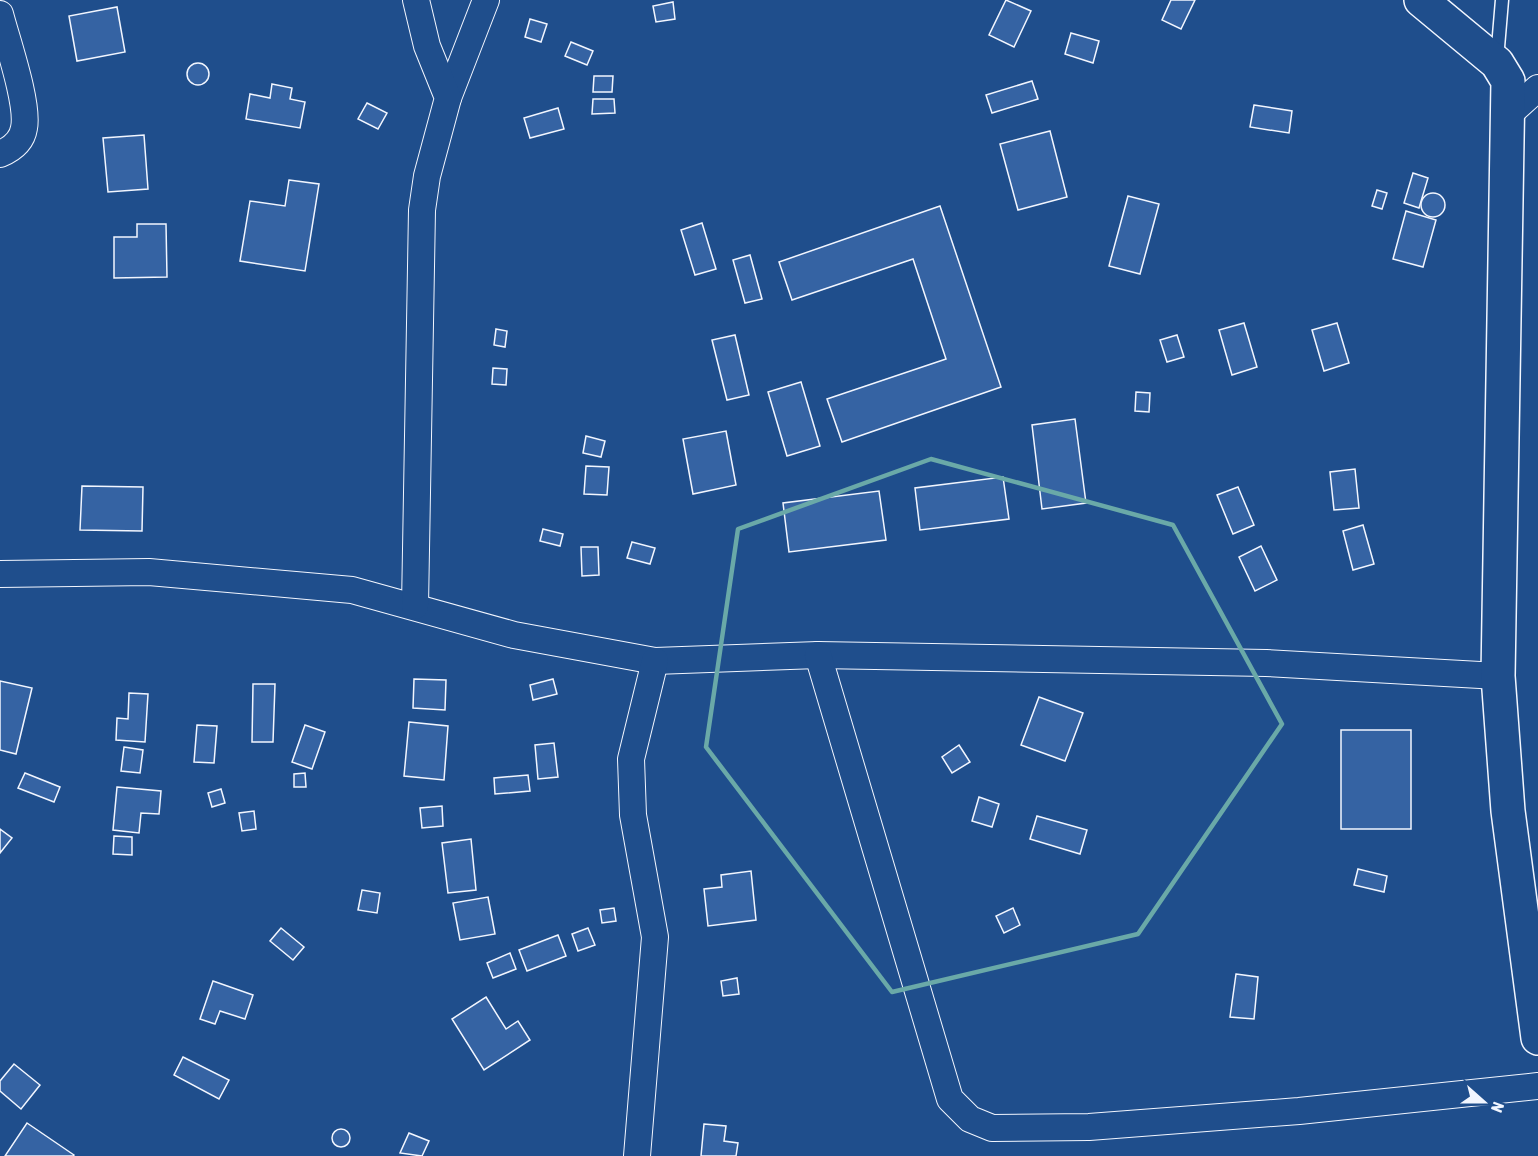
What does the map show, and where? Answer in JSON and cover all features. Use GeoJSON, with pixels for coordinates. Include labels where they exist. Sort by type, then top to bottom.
{"type":"FeatureCollection","features":[{"type":"Feature","properties":{"kind":"street"},"geometry":{"type":"LineString","coordinates":[[416,0],[427,46],[448,98]]}},
{"type":"Feature","properties":{"kind":"street"},"geometry":{"type":"LineString","coordinates":[[415,606],[422,210],[427,176],[448,98],[486,0]]}},
{"type":"Feature","properties":{"kind":"street"},"geometry":{"type":"LineString","coordinates":[[1421,0],[1497,63],[1508,81],[1498,676],[1508,812],[1535,997],[1538,1038]]}},
{"type":"Feature","properties":{"kind":"street"},"geometry":{"type":"LineString","coordinates":[[0,14],[25,114],[21,138],[14,147],[0,154]]}},
{"type":"Feature","properties":{"kind":"street"},"geometry":{"type":"LineString","coordinates":[[1508,115],[1538,88]]}},
{"type":"Feature","properties":{"kind":"street"},"geometry":{"type":"LineString","coordinates":[[0,574],[149,572],[352,590],[514,635],[655,661],[818,656],[1266,663],[1498,676]]}},
{"type":"Feature","properties":{"kind":"street"},"geometry":{"type":"LineString","coordinates":[[818,656],[950,1099],[970,1119],[992,1128],[1089,1126],[1299,1111],[1538,1086]]}},
{"type":"Feature","properties":{"kind":"street"},"geometry":{"type":"LineString","coordinates":[[637,1156],[655,937],[633,815],[631,759],[655,661]]}},
{"type":"Feature","properties":{"kind":"lane"},"geometry":{"type":"LineString","coordinates":[[1497,63],[1502,0]]}},
{"type":"Feature","properties":{"kind":"highlighted area"},"geometry":{"type":"Polygon","coordinates":[[[931,459],[1173,525],[1282,724],[1138,934],[892,992],[706,747],[738,529],[931,459]]]}},
{"type":"Feature","properties":{"kind":"building"},"geometry":{"type":"Polygon","coordinates":[[[1006,0],[1031,11],[1014,47],[989,35],[1006,0]]]}},
{"type":"Feature","properties":{"kind":"building"},"geometry":{"type":"Polygon","coordinates":[[[1171,0],[1195,0],[1181,29],[1162,20],[1171,0]]]}},
{"type":"Feature","properties":{"kind":"building"},"geometry":{"type":"Polygon","coordinates":[[[673,2],[675,19],[656,22],[653,6],[673,2]]]}},
{"type":"Feature","properties":{"kind":"building"},"geometry":{"type":"Polygon","coordinates":[[[117,7],[125,52],[77,61],[69,16],[117,7]]]}},
{"type":"Feature","properties":{"kind":"building"},"geometry":{"type":"Polygon","coordinates":[[[530,19],[547,24],[541,42],[525,37],[530,19]]]}},
{"type":"Feature","properties":{"kind":"building"},"geometry":{"type":"Polygon","coordinates":[[[1071,33],[1099,41],[1093,63],[1065,54],[1071,33]]]}},
{"type":"Feature","properties":{"kind":"building"},"geometry":{"type":"Polygon","coordinates":[[[571,42],[593,51],[587,65],[565,56],[571,42]]]}},
{"type":"Feature","properties":{"kind":"building"},"geometry":{"type":"Polygon","coordinates":[[[194,63],[202,63],[209,70],[209,78],[202,85],[194,85],[187,78],[187,70],[194,63]]]}},
{"type":"Feature","properties":{"kind":"building"},"geometry":{"type":"Polygon","coordinates":[[[594,76],[613,76],[612,92],[593,92],[594,76]]]}},
{"type":"Feature","properties":{"kind":"building"},"geometry":{"type":"Polygon","coordinates":[[[1032,81],[1038,99],[992,113],[986,95],[1032,81]]]}},
{"type":"Feature","properties":{"kind":"building"},"geometry":{"type":"Polygon","coordinates":[[[272,84],[292,88],[290,99],[305,102],[300,128],[246,119],[250,94],[270,98],[272,84]]]}},
{"type":"Feature","properties":{"kind":"building"},"geometry":{"type":"Polygon","coordinates":[[[593,99],[614,99],[615,113],[592,114],[593,99]]]}},
{"type":"Feature","properties":{"kind":"building"},"geometry":{"type":"Polygon","coordinates":[[[367,103],[387,113],[378,129],[358,119],[367,103]]]}},
{"type":"Feature","properties":{"kind":"building"},"geometry":{"type":"Polygon","coordinates":[[[1254,105],[1292,111],[1289,133],[1250,127],[1254,105]]]}},
{"type":"Feature","properties":{"kind":"building"},"geometry":{"type":"Polygon","coordinates":[[[558,108],[564,129],[530,138],[524,118],[558,108]]]}},
{"type":"Feature","properties":{"kind":"building"},"geometry":{"type":"Polygon","coordinates":[[[1050,131],[1067,197],[1018,210],[1000,144],[1050,131]]]}},
{"type":"Feature","properties":{"kind":"building"},"geometry":{"type":"Polygon","coordinates":[[[144,135],[148,189],[108,192],[103,138],[144,135]]]}},
{"type":"Feature","properties":{"kind":"building"},"geometry":{"type":"Polygon","coordinates":[[[1413,173],[1428,178],[1419,208],[1404,203],[1413,173]]]}},
{"type":"Feature","properties":{"kind":"building"},"geometry":{"type":"Polygon","coordinates":[[[289,180],[319,184],[305,271],[240,261],[250,201],[285,206],[289,180]]]}},
{"type":"Feature","properties":{"kind":"building"},"geometry":{"type":"Polygon","coordinates":[[[1377,190],[1387,193],[1382,209],[1372,206],[1377,190]]]}},
{"type":"Feature","properties":{"kind":"building"},"geometry":{"type":"Polygon","coordinates":[[[1433,193],[1441,197],[1445,205],[1441,213],[1433,217],[1425,213],[1421,205],[1425,197],[1433,193]]]}},
{"type":"Feature","properties":{"kind":"building"},"geometry":{"type":"Polygon","coordinates":[[[1128,196],[1159,204],[1140,274],[1109,266],[1128,196]]]}},
{"type":"Feature","properties":{"kind":"building"},"geometry":{"type":"Polygon","coordinates":[[[940,206],[1001,387],[842,442],[827,399],[946,359],[913,259],[792,300],[779,262],[940,206]]]}},
{"type":"Feature","properties":{"kind":"building"},"geometry":{"type":"Polygon","coordinates":[[[1406,211],[1436,220],[1423,267],[1393,259],[1406,211]]]}},
{"type":"Feature","properties":{"kind":"building"},"geometry":{"type":"Polygon","coordinates":[[[702,223],[716,269],[695,275],[681,230],[702,223]]]}},
{"type":"Feature","properties":{"kind":"building"},"geometry":{"type":"Polygon","coordinates":[[[137,224],[166,224],[167,277],[114,278],[114,237],[137,237],[137,224]]]}},
{"type":"Feature","properties":{"kind":"building"},"geometry":{"type":"Polygon","coordinates":[[[750,255],[762,299],[745,303],[733,260],[750,255]]]}},
{"type":"Feature","properties":{"kind":"building"},"geometry":{"type":"Polygon","coordinates":[[[1244,323],[1257,367],[1232,375],[1219,330],[1244,323]]]}},
{"type":"Feature","properties":{"kind":"building"},"geometry":{"type":"Polygon","coordinates":[[[1337,323],[1349,363],[1324,371],[1312,330],[1337,323]]]}},
{"type":"Feature","properties":{"kind":"building"},"geometry":{"type":"Polygon","coordinates":[[[496,329],[507,331],[505,347],[494,345],[496,329]]]}},
{"type":"Feature","properties":{"kind":"building"},"geometry":{"type":"Polygon","coordinates":[[[735,335],[749,395],[727,400],[712,340],[735,335]]]}},
{"type":"Feature","properties":{"kind":"building"},"geometry":{"type":"Polygon","coordinates":[[[1177,335],[1184,357],[1167,362],[1160,340],[1177,335]]]}},
{"type":"Feature","properties":{"kind":"building"},"geometry":{"type":"Polygon","coordinates":[[[493,368],[507,369],[506,385],[492,384],[493,368]]]}},
{"type":"Feature","properties":{"kind":"building"},"geometry":{"type":"Polygon","coordinates":[[[801,382],[820,446],[787,456],[768,392],[801,382]]]}},
{"type":"Feature","properties":{"kind":"building"},"geometry":{"type":"Polygon","coordinates":[[[1136,392],[1150,393],[1149,412],[1135,411],[1136,392]]]}},
{"type":"Feature","properties":{"kind":"building"},"geometry":{"type":"Polygon","coordinates":[[[1075,419],[1086,503],[1042,509],[1032,425],[1075,419]]]}},
{"type":"Feature","properties":{"kind":"building"},"geometry":{"type":"Polygon","coordinates":[[[726,431],[736,485],[693,494],[683,439],[726,431]]]}},
{"type":"Feature","properties":{"kind":"building"},"geometry":{"type":"Polygon","coordinates":[[[586,436],[605,441],[601,457],[583,453],[586,436]]]}},
{"type":"Feature","properties":{"kind":"building"},"geometry":{"type":"Polygon","coordinates":[[[586,466],[609,467],[607,495],[584,494],[586,466]]]}},
{"type":"Feature","properties":{"kind":"building"},"geometry":{"type":"Polygon","coordinates":[[[1355,469],[1359,508],[1334,510],[1330,472],[1355,469]]]}},
{"type":"Feature","properties":{"kind":"building"},"geometry":{"type":"Polygon","coordinates":[[[1003,477],[1009,519],[920,530],[915,488],[1003,477]]]}},
{"type":"Feature","properties":{"kind":"building"},"geometry":{"type":"Polygon","coordinates":[[[82,486],[143,487],[142,531],[80,530],[82,486]]]}},
{"type":"Feature","properties":{"kind":"building"},"geometry":{"type":"Polygon","coordinates":[[[1238,487],[1254,525],[1233,534],[1217,495],[1238,487]]]}},
{"type":"Feature","properties":{"kind":"building"},"geometry":{"type":"Polygon","coordinates":[[[879,491],[886,540],[789,552],[783,503],[879,491]]]}},
{"type":"Feature","properties":{"kind":"building"},"geometry":{"type":"Polygon","coordinates":[[[1363,525],[1374,564],[1353,570],[1343,531],[1363,525]]]}},
{"type":"Feature","properties":{"kind":"building"},"geometry":{"type":"Polygon","coordinates":[[[543,529],[563,534],[560,546],[540,541],[543,529]]]}},
{"type":"Feature","properties":{"kind":"building"},"geometry":{"type":"Polygon","coordinates":[[[632,542],[655,548],[650,564],[627,558],[632,542]]]}},
{"type":"Feature","properties":{"kind":"building"},"geometry":{"type":"Polygon","coordinates":[[[1261,546],[1277,580],[1255,591],[1239,557],[1261,546]]]}},
{"type":"Feature","properties":{"kind":"building"},"geometry":{"type":"Polygon","coordinates":[[[581,547],[598,547],[599,575],[582,576],[581,547]]]}},
{"type":"Feature","properties":{"kind":"building"},"geometry":{"type":"Polygon","coordinates":[[[414,679],[446,680],[445,710],[413,708],[414,679]]]}},
{"type":"Feature","properties":{"kind":"building"},"geometry":{"type":"Polygon","coordinates":[[[553,679],[557,694],[533,700],[530,685],[553,679]]]}},
{"type":"Feature","properties":{"kind":"building"},"geometry":{"type":"Polygon","coordinates":[[[0,681],[32,688],[16,754],[0,750],[0,681]]]}},
{"type":"Feature","properties":{"kind":"building"},"geometry":{"type":"Polygon","coordinates":[[[253,684],[275,684],[273,742],[252,742],[253,684]]]}},
{"type":"Feature","properties":{"kind":"building"},"geometry":{"type":"Polygon","coordinates":[[[129,693],[148,694],[145,742],[116,740],[117,718],[128,719],[129,693]]]}},
{"type":"Feature","properties":{"kind":"building"},"geometry":{"type":"Polygon","coordinates":[[[1039,697],[1083,713],[1065,761],[1021,745],[1039,697]]]}},
{"type":"Feature","properties":{"kind":"building"},"geometry":{"type":"Polygon","coordinates":[[[409,722],[448,726],[444,780],[404,776],[409,722]]]}},
{"type":"Feature","properties":{"kind":"building"},"geometry":{"type":"Polygon","coordinates":[[[197,725],[217,726],[214,763],[194,762],[197,725]]]}},
{"type":"Feature","properties":{"kind":"building"},"geometry":{"type":"Polygon","coordinates":[[[305,725],[325,732],[312,769],[292,762],[305,725]]]}},
{"type":"Feature","properties":{"kind":"building"},"geometry":{"type":"Polygon","coordinates":[[[1341,730],[1411,730],[1411,829],[1341,829],[1341,730]]]}},
{"type":"Feature","properties":{"kind":"building"},"geometry":{"type":"Polygon","coordinates":[[[554,743],[558,777],[538,779],[535,745],[554,743]]]}},
{"type":"Feature","properties":{"kind":"building"},"geometry":{"type":"Polygon","coordinates":[[[959,745],[970,762],[952,773],[942,757],[959,745]]]}},
{"type":"Feature","properties":{"kind":"building"},"geometry":{"type":"Polygon","coordinates":[[[124,747],[143,750],[140,773],[121,771],[124,747]]]}},
{"type":"Feature","properties":{"kind":"building"},"geometry":{"type":"Polygon","coordinates":[[[25,773],[60,787],[54,802],[18,788],[25,773]]]}},
{"type":"Feature","properties":{"kind":"building"},"geometry":{"type":"Polygon","coordinates":[[[305,773],[306,787],[294,787],[294,774],[305,773]]]}},
{"type":"Feature","properties":{"kind":"building"},"geometry":{"type":"Polygon","coordinates":[[[528,775],[530,791],[495,794],[494,778],[528,775]]]}},
{"type":"Feature","properties":{"kind":"building"},"geometry":{"type":"Polygon","coordinates":[[[117,787],[161,791],[159,814],[141,813],[139,833],[113,830],[117,787]]]}},
{"type":"Feature","properties":{"kind":"building"},"geometry":{"type":"Polygon","coordinates":[[[221,789],[225,803],[212,807],[208,793],[221,789]]]}},
{"type":"Feature","properties":{"kind":"building"},"geometry":{"type":"Polygon","coordinates":[[[979,797],[999,804],[992,827],[972,821],[979,797]]]}},
{"type":"Feature","properties":{"kind":"building"},"geometry":{"type":"Polygon","coordinates":[[[442,806],[443,826],[422,828],[420,808],[442,806]]]}},
{"type":"Feature","properties":{"kind":"building"},"geometry":{"type":"Polygon","coordinates":[[[254,811],[256,829],[242,831],[239,813],[254,811]]]}},
{"type":"Feature","properties":{"kind":"building"},"geometry":{"type":"Polygon","coordinates":[[[1037,816],[1087,830],[1080,854],[1030,839],[1037,816]]]}},
{"type":"Feature","properties":{"kind":"building"},"geometry":{"type":"Polygon","coordinates":[[[0,829],[12,838],[0,853],[0,829]]]}},
{"type":"Feature","properties":{"kind":"building"},"geometry":{"type":"Polygon","coordinates":[[[114,836],[132,837],[132,855],[113,854],[114,836]]]}},
{"type":"Feature","properties":{"kind":"building"},"geometry":{"type":"Polygon","coordinates":[[[471,839],[476,890],[448,893],[442,843],[471,839]]]}},
{"type":"Feature","properties":{"kind":"building"},"geometry":{"type":"Polygon","coordinates":[[[1358,869],[1387,876],[1384,892],[1354,885],[1358,869]]]}},
{"type":"Feature","properties":{"kind":"building"},"geometry":{"type":"Polygon","coordinates":[[[751,871],[756,920],[708,926],[704,889],[722,887],[721,875],[751,871]]]}},
{"type":"Feature","properties":{"kind":"building"},"geometry":{"type":"Polygon","coordinates":[[[362,890],[380,893],[377,913],[358,910],[362,890]]]}},
{"type":"Feature","properties":{"kind":"building"},"geometry":{"type":"Polygon","coordinates":[[[488,897],[495,934],[460,940],[453,903],[488,897]]]}},
{"type":"Feature","properties":{"kind":"building"},"geometry":{"type":"Polygon","coordinates":[[[614,908],[616,921],[602,923],[600,910],[614,908]]]}},
{"type":"Feature","properties":{"kind":"building"},"geometry":{"type":"Polygon","coordinates":[[[1013,908],[1020,925],[1004,933],[996,916],[1013,908]]]}},
{"type":"Feature","properties":{"kind":"building"},"geometry":{"type":"Polygon","coordinates":[[[281,928],[304,947],[293,960],[270,941],[281,928]]]}},
{"type":"Feature","properties":{"kind":"building"},"geometry":{"type":"Polygon","coordinates":[[[588,928],[595,945],[578,951],[572,934],[588,928]]]}},
{"type":"Feature","properties":{"kind":"building"},"geometry":{"type":"Polygon","coordinates":[[[558,935],[566,956],[527,971],[519,950],[558,935]]]}},
{"type":"Feature","properties":{"kind":"building"},"geometry":{"type":"Polygon","coordinates":[[[510,953],[516,969],[493,978],[487,963],[510,953]]]}},
{"type":"Feature","properties":{"kind":"building"},"geometry":{"type":"Polygon","coordinates":[[[1236,974],[1258,977],[1254,1019],[1230,1017],[1236,974]]]}},
{"type":"Feature","properties":{"kind":"building"},"geometry":{"type":"Polygon","coordinates":[[[737,978],[739,994],[723,996],[721,981],[737,978]]]}},
{"type":"Feature","properties":{"kind":"building"},"geometry":{"type":"Polygon","coordinates":[[[213,981],[253,995],[245,1019],[220,1011],[215,1024],[200,1019],[213,981]]]}},
{"type":"Feature","properties":{"kind":"building"},"geometry":{"type":"Polygon","coordinates":[[[486,997],[506,1029],[518,1021],[530,1040],[484,1070],[452,1019],[486,997]]]}},
{"type":"Feature","properties":{"kind":"building"},"geometry":{"type":"Polygon","coordinates":[[[183,1057],[229,1080],[219,1099],[174,1075],[183,1057]]]}},
{"type":"Feature","properties":{"kind":"building"},"geometry":{"type":"Polygon","coordinates":[[[14,1064],[40,1085],[21,1109],[0,1091],[0,1081],[14,1064]]]}},
{"type":"Feature","properties":{"kind":"building"},"geometry":{"type":"Polygon","coordinates":[[[27,1123],[74,1155],[5,1156],[27,1123]]]}},
{"type":"Feature","properties":{"kind":"building"},"geometry":{"type":"Polygon","coordinates":[[[704,1124],[726,1126],[724,1141],[738,1143],[736,1156],[701,1156],[704,1124]]]}},
{"type":"Feature","properties":{"kind":"building"},"geometry":{"type":"Polygon","coordinates":[[[337,1129],[345,1129],[350,1134],[348,1145],[337,1147],[332,1142],[332,1134],[337,1129]]]}},
{"type":"Feature","properties":{"kind":"building"},"geometry":{"type":"Polygon","coordinates":[[[409,1133],[429,1141],[422,1156],[400,1153],[409,1133]]]}}]}
